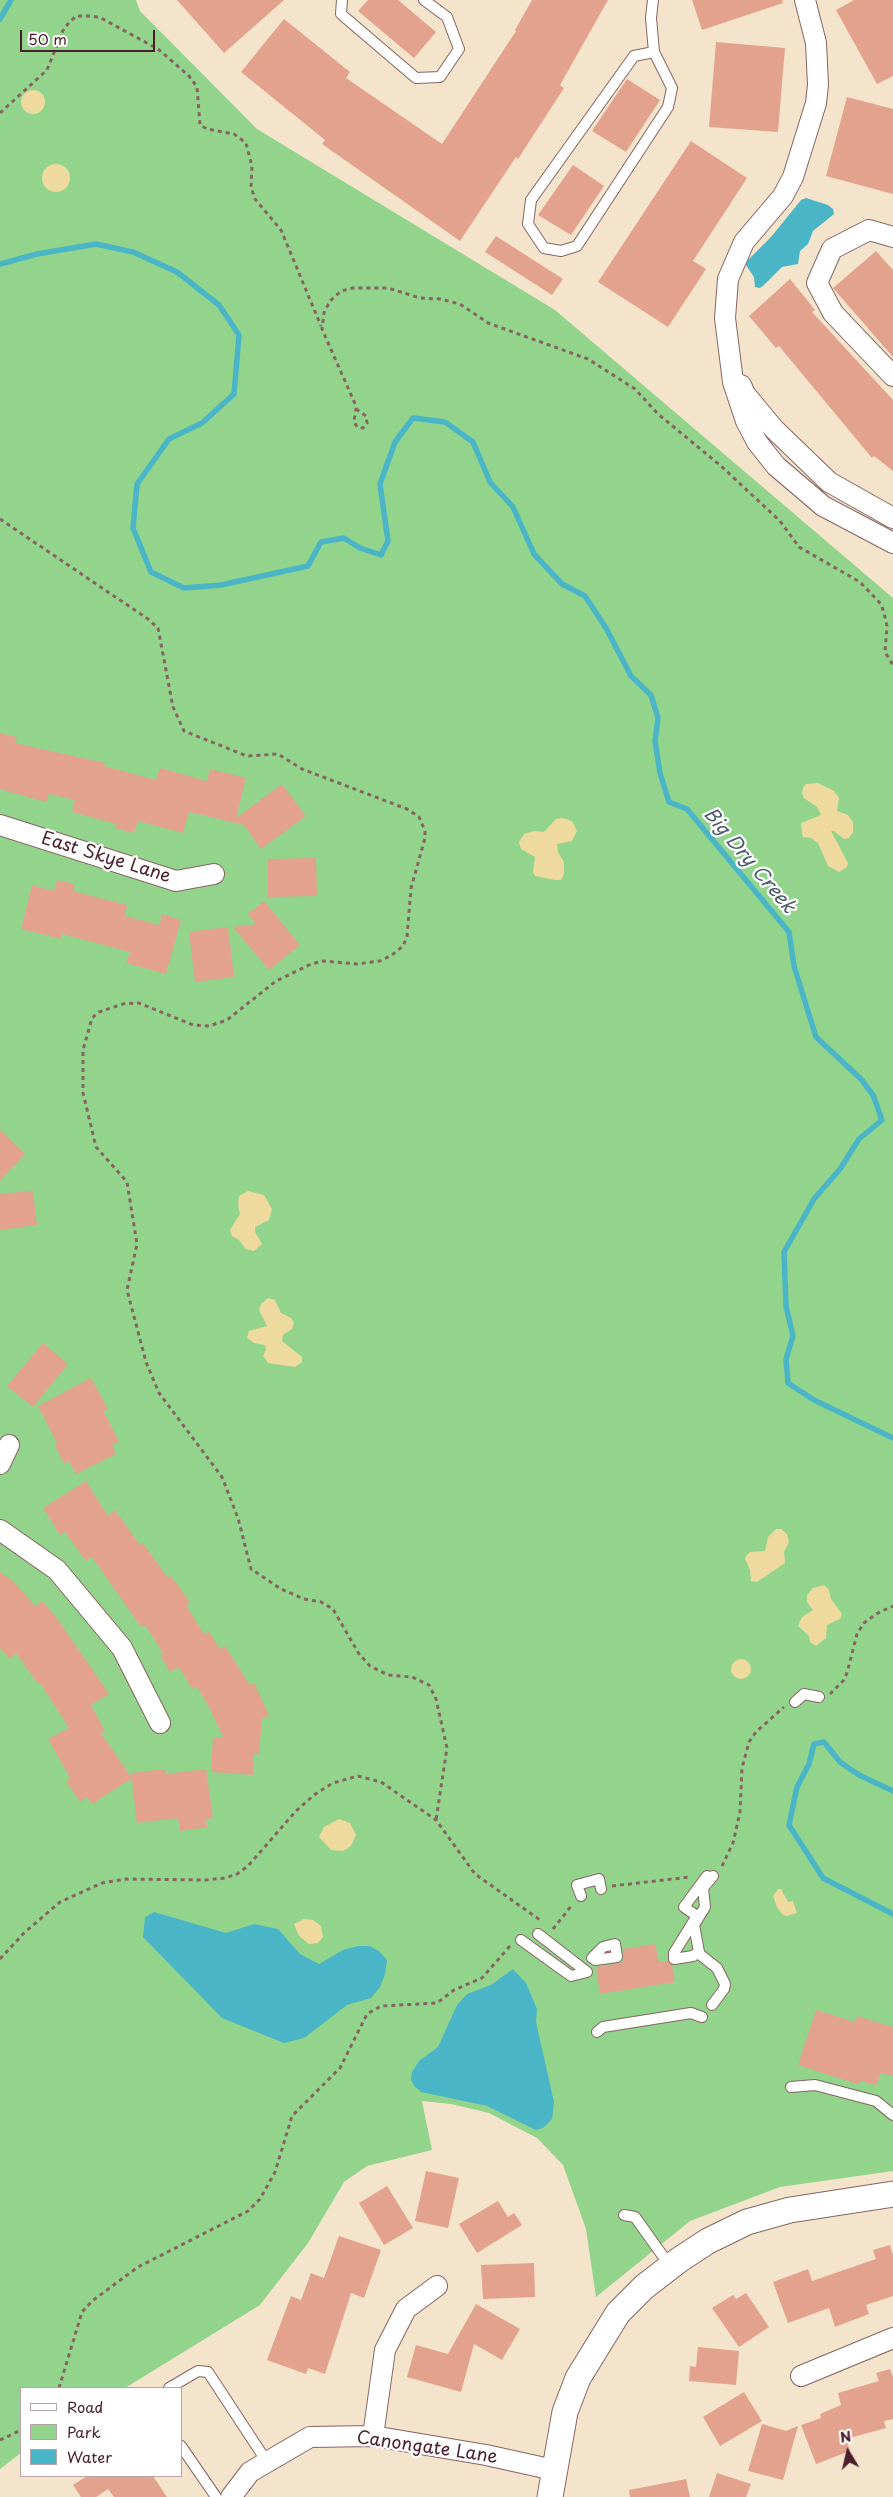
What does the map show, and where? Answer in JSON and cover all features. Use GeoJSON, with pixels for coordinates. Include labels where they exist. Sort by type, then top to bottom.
{"type":"FeatureCollection","features":[{"type":"Feature","properties":{"kind":"street"},"geometry":{"type":"LineString","coordinates":[[805,0],[816,43],[818,85],[816,103],[793,177],[783,196],[744,242],[728,279],[725,318],[735,391],[746,421],[757,442],[776,466],[823,506],[893,543]]}},
{"type":"Feature","properties":{"kind":"street"},"geometry":{"type":"LineString","coordinates":[[893,237],[868,230],[832,249],[817,283],[833,313],[893,376]]}},
{"type":"Feature","properties":{"kind":"street"},"geometry":{"type":"LineString","coordinates":[[731,365],[745,394],[758,411],[804,460],[829,482],[893,518]]}},
{"type":"Feature","properties":{"kind":"street","name":"East Skye Lane"},"geometry":{"type":"LineString","coordinates":[[0,826],[176,881],[214,874]]}},
{"type":"Feature","properties":{"kind":"street"},"geometry":{"type":"LineString","coordinates":[[0,1464],[9,1445]]}},
{"type":"Feature","properties":{"kind":"street"},"geometry":{"type":"LineString","coordinates":[[0,1530],[58,1570],[122,1648],[160,1723]]}},
{"type":"Feature","properties":{"kind":"street"},"geometry":{"type":"LineString","coordinates":[[550,2497],[565,2412],[578,2378],[595,2347],[618,2313],[644,2287],[670,2266],[708,2241],[747,2222],[790,2210],[893,2194]]}},
{"type":"Feature","properties":{"kind":"street"},"geometry":{"type":"LineString","coordinates":[[373,2436],[385,2350],[406,2309],[437,2286]]}},
{"type":"Feature","properties":{"kind":"street"},"geometry":{"type":"LineString","coordinates":[[801,2376],[893,2338]]}},
{"type":"Feature","properties":{"kind":"street","name":"Canongate Lane"},"geometry":{"type":"LineString","coordinates":[[231,2497],[250,2472],[310,2437],[373,2436],[486,2455],[554,2470]]}},
{"type":"Feature","properties":{"kind":"lane"},"geometry":{"type":"LineString","coordinates":[[342,0],[341,14],[416,78],[440,77],[459,49],[447,17],[424,0]]}},
{"type":"Feature","properties":{"kind":"lane"},"geometry":{"type":"LineString","coordinates":[[653,0],[651,18],[654,52],[672,88],[668,107],[577,246],[561,250],[544,248],[528,224],[531,200],[634,56],[654,52]]}},
{"type":"Feature","properties":{"kind":"lane"},"geometry":{"type":"LineString","coordinates":[[795,1702],[804,1694],[820,1697]]}},
{"type":"Feature","properties":{"kind":"lane"},"geometry":{"type":"LineString","coordinates":[[710,1876],[702,1888],[705,1907],[694,1925],[698,1953],[717,1968],[725,1984],[724,1989],[712,2005]]}},
{"type":"Feature","properties":{"kind":"lane"},"geometry":{"type":"LineString","coordinates":[[698,1953],[693,1956],[674,1959],[674,1953],[697,1916],[684,1907],[710,1876]]}},
{"type":"Feature","properties":{"kind":"lane"},"geometry":{"type":"LineString","coordinates":[[581,1896],[577,1885],[599,1879],[602,1889]]}},
{"type":"Feature","properties":{"kind":"lane"},"geometry":{"type":"LineString","coordinates":[[521,1940],[570,1976],[587,1972],[538,1934]]}},
{"type":"Feature","properties":{"kind":"lane"},"geometry":{"type":"LineString","coordinates":[[597,2032],[603,2027],[691,2013],[702,2017]]}},
{"type":"Feature","properties":{"kind":"lane"},"geometry":{"type":"LineString","coordinates":[[791,2087],[815,2085],[876,2101],[893,2115]]}},
{"type":"Feature","properties":{"kind":"lane"},"geometry":{"type":"LineString","coordinates":[[624,2215],[635,2217],[670,2266]]}},
{"type":"Feature","properties":{"kind":"lane"},"geometry":{"type":"LineString","coordinates":[[171,2387],[198,2371],[208,2372],[267,2462]]}},
{"type":"Feature","properties":{"kind":"lane"},"geometry":{"type":"LineString","coordinates":[[182,2447],[216,2497]]}},
{"type":"Feature","properties":{"kind":"path"},"geometry":{"type":"LineString","coordinates":[[0,113],[47,70],[64,28],[76,16],[101,18],[158,49],[189,76],[197,87],[200,124],[207,129],[234,134],[246,144],[252,166],[251,187],[255,199],[281,230],[356,409],[354,421],[357,427],[363,428],[366,423],[366,416],[356,409]]}},
{"type":"Feature","properties":{"kind":"path"},"geometry":{"type":"LineString","coordinates":[[322,328],[324,313],[330,301],[341,291],[353,288],[388,288],[420,298],[440,299],[460,304],[488,323],[588,359],[635,389],[658,414],[721,466],[780,520],[799,547],[860,582],[880,604],[884,613],[886,626],[885,652],[893,665]]}},
{"type":"Feature","properties":{"kind":"path"},"geometry":{"type":"LineString","coordinates":[[0,519],[148,618],[158,628],[173,707],[184,731],[247,756],[278,754],[302,769],[407,809],[419,816],[425,830],[425,838],[411,888],[407,937],[403,946],[392,955],[380,961],[357,964],[323,961],[311,964],[276,981],[227,1020],[209,1026],[193,1025],[139,1003],[123,1004],[99,1012],[92,1018],[83,1050],[82,1093],[96,1147],[127,1182],[137,1244],[127,1290],[146,1362],[159,1393],[222,1477],[238,1518],[251,1569],[280,1589],[304,1599],[321,1602],[332,1609],[360,1654],[370,1666],[388,1675],[412,1677],[429,1685],[436,1699],[447,1748],[436,1820]]}},
{"type":"Feature","properties":{"kind":"path"},"geometry":{"type":"LineString","coordinates":[[820,1697],[830,1694],[843,1681],[850,1663],[857,1634],[864,1623],[876,1614],[893,1606]]}},
{"type":"Feature","properties":{"kind":"path"},"geometry":{"type":"LineString","coordinates":[[602,1889],[640,1881],[710,1876],[726,1862],[733,1843],[740,1812],[742,1768],[748,1742],[756,1732],[786,1705],[795,1702]]}},
{"type":"Feature","properties":{"kind":"path"},"geometry":{"type":"LineString","coordinates":[[0,1959],[24,1933],[60,1902],[102,1883],[126,1879],[206,1880],[225,1878],[237,1874],[248,1866],[296,1811],[314,1795],[333,1783],[350,1778],[367,1777],[381,1782],[436,1820],[474,1874],[554,1929]]}},
{"type":"Feature","properties":{"kind":"path"},"geometry":{"type":"LineString","coordinates":[[538,1934],[554,1929],[581,1896]]}},
{"type":"Feature","properties":{"kind":"path"},"geometry":{"type":"LineString","coordinates":[[59,2387],[82,2312],[92,2301],[138,2267],[248,2211],[260,2199],[275,2172],[292,2116],[340,2068],[366,2014],[381,2006],[437,2003],[454,1990],[482,1978],[514,1942],[521,1940]]}},
{"type":"Feature","properties":{"kind":"path"},"geometry":{"type":"LineString","coordinates":[[0,2440],[20,2430]]}},
{"type":"Feature","properties":{"kind":"green space"},"geometry":{"type":"Polygon","coordinates":[[[0,0],[136,0],[140,11],[257,129],[555,310],[893,598],[893,2171],[780,2187],[690,2221],[596,2297],[586,2229],[563,2165],[537,2138],[489,2113],[451,2104],[422,2101],[432,2150],[367,2166],[344,2182],[308,2243],[260,2305],[127,2387],[20,2387],[20,2454],[0,2469],[0,0]]]}},
{"type":"Feature","properties":{"kind":"sand"},"geometry":{"type":"Polygon","coordinates":[[[33,90],[42,93],[45,102],[42,111],[33,114],[24,111],[21,102],[24,93],[33,90]]]}},
{"type":"Feature","properties":{"kind":"sand"},"geometry":{"type":"Polygon","coordinates":[[[56,164],[66,168],[70,178],[66,188],[56,192],[46,188],[42,178],[46,168],[56,164]]]}},
{"type":"Feature","properties":{"kind":"sand"},"geometry":{"type":"Polygon","coordinates":[[[818,783],[834,791],[839,798],[837,811],[848,815],[853,822],[853,832],[849,838],[844,839],[834,831],[831,831],[848,863],[847,867],[839,872],[828,866],[818,843],[811,838],[803,837],[802,834],[801,823],[821,815],[817,807],[804,798],[803,788],[806,784],[818,783]]]}},
{"type":"Feature","properties":{"kind":"sand"},"geometry":{"type":"Polygon","coordinates":[[[562,818],[572,821],[577,831],[572,841],[557,844],[558,852],[564,862],[564,874],[561,880],[535,876],[533,872],[535,857],[521,849],[519,842],[524,834],[534,831],[544,832],[556,819],[562,818]]]}},
{"type":"Feature","properties":{"kind":"sand"},"geometry":{"type":"Polygon","coordinates":[[[248,1191],[264,1195],[272,1209],[269,1220],[255,1227],[255,1232],[262,1244],[254,1251],[246,1249],[239,1240],[232,1236],[230,1230],[240,1214],[239,1196],[248,1191]]]}},
{"type":"Feature","properties":{"kind":"sand"},"geometry":{"type":"Polygon","coordinates":[[[268,1298],[275,1300],[281,1313],[291,1318],[294,1323],[292,1329],[283,1335],[282,1341],[302,1357],[302,1362],[295,1367],[268,1363],[263,1356],[266,1349],[265,1345],[254,1343],[247,1338],[249,1331],[267,1326],[259,1310],[261,1304],[268,1298]]]}},
{"type":"Feature","properties":{"kind":"sand"},"geometry":{"type":"Polygon","coordinates":[[[776,1529],[781,1529],[787,1534],[789,1542],[784,1552],[785,1563],[757,1582],[751,1581],[750,1570],[745,1559],[746,1556],[750,1552],[765,1551],[768,1537],[776,1529]]]}},
{"type":"Feature","properties":{"kind":"sand"},"geometry":{"type":"Polygon","coordinates":[[[824,1585],[829,1590],[831,1599],[842,1614],[840,1619],[827,1625],[826,1638],[816,1646],[810,1642],[809,1636],[798,1626],[802,1617],[813,1610],[807,1602],[807,1595],[813,1588],[824,1585]]]}},
{"type":"Feature","properties":{"kind":"sand"},"geometry":{"type":"Polygon","coordinates":[[[741,1659],[748,1662],[751,1669],[748,1676],[741,1679],[734,1676],[731,1669],[734,1662],[741,1659]]]}},
{"type":"Feature","properties":{"kind":"sand"},"geometry":{"type":"Polygon","coordinates":[[[339,1819],[350,1823],[356,1835],[351,1846],[343,1851],[331,1850],[319,1837],[324,1827],[339,1819]]]}},
{"type":"Feature","properties":{"kind":"sand"},"geometry":{"type":"Polygon","coordinates":[[[778,1889],[781,1889],[788,1902],[793,1901],[797,1913],[786,1916],[782,1914],[773,1896],[778,1889]]]}},
{"type":"Feature","properties":{"kind":"sand"},"geometry":{"type":"Polygon","coordinates":[[[304,1919],[313,1920],[321,1926],[323,1937],[318,1943],[309,1944],[299,1936],[294,1924],[304,1919]]]}},
{"type":"Feature","properties":{"kind":"water"},"geometry":{"type":"Polygon","coordinates":[[[806,198],[828,205],[833,209],[834,214],[813,231],[808,244],[800,251],[798,264],[782,267],[760,288],[755,287],[754,277],[746,265],[748,260],[771,237],[801,200],[806,198]]]}},
{"type":"Feature","properties":{"kind":"water"},"geometry":{"type":"Polygon","coordinates":[[[154,1912],[226,1933],[254,1924],[278,1929],[300,1954],[319,1964],[343,1950],[358,1946],[370,1946],[379,1951],[387,1960],[385,1974],[380,1987],[371,1998],[347,2005],[304,2038],[284,2043],[222,2018],[143,1937],[145,1917],[154,1912]]]}},
{"type":"Feature","properties":{"kind":"water"},"geometry":{"type":"Polygon","coordinates":[[[513,1969],[526,1983],[537,2009],[536,2022],[554,2102],[552,2119],[543,2128],[536,2130],[487,2106],[421,2092],[414,2086],[411,2079],[412,2072],[419,2061],[438,2047],[457,2005],[467,1994],[491,1985],[513,1969]]]}},
{"type":"Feature","properties":{"kind":"building"},"geometry":{"type":"Polygon","coordinates":[[[177,0],[284,0],[224,53],[177,0]]]}},
{"type":"Feature","properties":{"kind":"building"},"geometry":{"type":"Polygon","coordinates":[[[368,0],[398,0],[436,32],[414,58],[358,11],[368,0]]]}},
{"type":"Feature","properties":{"kind":"building"},"geometry":{"type":"Polygon","coordinates":[[[532,0],[608,0],[560,85],[564,88],[518,159],[516,157],[460,241],[322,144],[325,140],[241,72],[284,19],[350,72],[346,78],[442,144],[516,31],[532,0]]]}},
{"type":"Feature","properties":{"kind":"building"},"geometry":{"type":"Polygon","coordinates":[[[692,0],[782,0],[783,3],[702,30],[692,0]]]}},
{"type":"Feature","properties":{"kind":"building"},"geometry":{"type":"Polygon","coordinates":[[[854,0],[893,0],[893,76],[877,84],[836,10],[854,0]]]}},
{"type":"Feature","properties":{"kind":"building"},"geometry":{"type":"Polygon","coordinates":[[[716,42],[785,48],[778,132],[709,127],[716,42]]]}},
{"type":"Feature","properties":{"kind":"building"},"geometry":{"type":"Polygon","coordinates":[[[627,79],[660,100],[626,152],[592,131],[627,79]]]}},
{"type":"Feature","properties":{"kind":"building"},"geometry":{"type":"Polygon","coordinates":[[[847,97],[893,109],[893,194],[826,176],[847,97]]]}},
{"type":"Feature","properties":{"kind":"building"},"geometry":{"type":"Polygon","coordinates":[[[691,141],[747,178],[693,261],[706,269],[668,327],[598,282],[691,141]]]}},
{"type":"Feature","properties":{"kind":"building"},"geometry":{"type":"Polygon","coordinates":[[[573,165],[604,186],[571,235],[538,215],[573,165]]]}},
{"type":"Feature","properties":{"kind":"building"},"geometry":{"type":"Polygon","coordinates":[[[496,236],[563,279],[552,295],[485,252],[496,236]]]}},
{"type":"Feature","properties":{"kind":"building"},"geometry":{"type":"Polygon","coordinates":[[[876,251],[893,270],[893,357],[833,288],[876,251]]]}},
{"type":"Feature","properties":{"kind":"building"},"geometry":{"type":"Polygon","coordinates":[[[790,279],[815,310],[812,312],[893,400],[893,471],[874,456],[872,458],[779,346],[776,348],[749,316],[790,279]]]}},
{"type":"Feature","properties":{"kind":"building"},"geometry":{"type":"Polygon","coordinates":[[[0,733],[17,737],[15,743],[105,763],[104,766],[156,780],[160,768],[207,781],[210,769],[246,778],[236,818],[282,784],[306,816],[261,849],[244,825],[189,812],[183,833],[138,821],[134,833],[115,828],[116,824],[72,812],[75,800],[49,794],[46,802],[0,789],[0,733]]]}},
{"type":"Feature","properties":{"kind":"building"},"geometry":{"type":"Polygon","coordinates":[[[316,858],[317,896],[268,897],[268,859],[316,858]]]}},
{"type":"Feature","properties":{"kind":"building"},"geometry":{"type":"Polygon","coordinates":[[[57,880],[75,884],[73,891],[127,905],[125,916],[159,925],[162,914],[181,920],[166,974],[126,963],[130,952],[62,934],[61,939],[21,929],[32,885],[54,891],[57,880]]]}},
{"type":"Feature","properties":{"kind":"building"},"geometry":{"type":"Polygon","coordinates":[[[264,901],[300,945],[269,970],[233,927],[256,924],[248,914],[264,901]]]}},
{"type":"Feature","properties":{"kind":"building"},"geometry":{"type":"Polygon","coordinates":[[[228,927],[234,977],[195,982],[189,932],[228,927]]]}},
{"type":"Feature","properties":{"kind":"building"},"geometry":{"type":"Polygon","coordinates":[[[0,1130],[25,1154],[0,1181],[0,1130]]]}},
{"type":"Feature","properties":{"kind":"building"},"geometry":{"type":"Polygon","coordinates":[[[33,1191],[37,1225],[0,1230],[0,1194],[33,1191]]]}},
{"type":"Feature","properties":{"kind":"building"},"geometry":{"type":"Polygon","coordinates":[[[43,1343],[68,1364],[33,1407],[7,1386],[43,1343]]]}},
{"type":"Feature","properties":{"kind":"building"},"geometry":{"type":"Polygon","coordinates":[[[91,1378],[108,1409],[104,1412],[119,1442],[112,1445],[116,1454],[76,1474],[69,1461],[64,1464],[55,1445],[57,1443],[38,1406],[91,1378]]]}},
{"type":"Feature","properties":{"kind":"building"},"geometry":{"type":"Polygon","coordinates":[[[86,1481],[108,1516],[115,1510],[140,1545],[143,1543],[168,1578],[171,1576],[190,1602],[186,1605],[204,1634],[209,1632],[220,1649],[225,1646],[250,1685],[254,1683],[269,1715],[262,1719],[259,1754],[254,1754],[253,1775],[211,1772],[213,1737],[223,1737],[208,1705],[196,1686],[192,1689],[179,1667],[170,1672],[160,1655],[163,1653],[145,1625],[141,1627],[92,1557],[86,1561],[65,1532],[60,1535],[43,1508],[86,1481]]]}},
{"type":"Feature","properties":{"kind":"building"},"geometry":{"type":"Polygon","coordinates":[[[0,1572],[14,1582],[35,1606],[42,1601],[57,1618],[109,1694],[91,1705],[105,1731],[101,1733],[132,1778],[92,1804],[87,1797],[80,1802],[66,1781],[70,1778],[48,1739],[69,1728],[40,1683],[38,1684],[16,1653],[10,1659],[0,1648],[0,1572]]]}},
{"type":"Feature","properties":{"kind":"building"},"geometry":{"type":"Polygon","coordinates":[[[166,1769],[166,1774],[206,1769],[213,1818],[206,1819],[207,1827],[180,1831],[178,1818],[137,1823],[131,1773],[166,1769]]]}},
{"type":"Feature","properties":{"kind":"building"},"geometry":{"type":"Polygon","coordinates":[[[655,1944],[659,1962],[668,1961],[672,1965],[675,1982],[600,1994],[596,1967],[621,1963],[624,1959],[623,1949],[655,1944]]]}},
{"type":"Feature","properties":{"kind":"building"},"geometry":{"type":"Polygon","coordinates":[[[816,2010],[855,2022],[857,2016],[893,2027],[893,2076],[880,2073],[877,2085],[859,2081],[860,2085],[798,2065],[816,2010]]]}},
{"type":"Feature","properties":{"kind":"building"},"geometry":{"type":"Polygon","coordinates":[[[426,2171],[459,2178],[448,2228],[415,2221],[426,2171]]]}},
{"type":"Feature","properties":{"kind":"building"},"geometry":{"type":"Polygon","coordinates":[[[387,2186],[413,2228],[384,2245],[359,2203],[387,2186]]]}},
{"type":"Feature","properties":{"kind":"building"},"geometry":{"type":"Polygon","coordinates":[[[498,2201],[508,2217],[514,2213],[522,2225],[477,2253],[459,2224],[498,2201]]]}},
{"type":"Feature","properties":{"kind":"building"},"geometry":{"type":"Polygon","coordinates":[[[339,2236],[381,2250],[364,2298],[351,2293],[325,2374],[308,2368],[306,2374],[267,2360],[291,2296],[301,2300],[311,2273],[324,2278],[339,2236]]]}},
{"type":"Feature","properties":{"kind":"building"},"geometry":{"type":"Polygon","coordinates":[[[890,2245],[893,2255],[893,2296],[866,2305],[869,2314],[835,2327],[829,2308],[788,2323],[773,2282],[808,2269],[812,2281],[876,2259],[873,2250],[890,2245]]]}},
{"type":"Feature","properties":{"kind":"building"},"geometry":{"type":"Polygon","coordinates":[[[534,2263],[535,2297],[483,2299],[481,2265],[534,2263]]]}},
{"type":"Feature","properties":{"kind":"building"},"geometry":{"type":"Polygon","coordinates":[[[746,2293],[769,2327],[739,2347],[712,2308],[733,2295],[736,2299],[746,2293]]]}},
{"type":"Feature","properties":{"kind":"building"},"geometry":{"type":"Polygon","coordinates":[[[476,2304],[520,2329],[502,2360],[474,2344],[461,2392],[407,2377],[416,2345],[448,2354],[476,2304]]]}},
{"type":"Feature","properties":{"kind":"building"},"geometry":{"type":"Polygon","coordinates":[[[698,2347],[739,2351],[736,2385],[689,2381],[690,2366],[696,2367],[698,2347]]]}},
{"type":"Feature","properties":{"kind":"building"},"geometry":{"type":"Polygon","coordinates":[[[890,2369],[893,2377],[893,2419],[884,2421],[886,2428],[846,2439],[850,2451],[816,2464],[801,2425],[821,2418],[820,2414],[841,2405],[838,2393],[879,2381],[876,2373],[890,2369]]]}},
{"type":"Feature","properties":{"kind":"building"},"geometry":{"type":"Polygon","coordinates":[[[744,2392],[762,2421],[720,2446],[703,2417],[744,2392]]]}},
{"type":"Feature","properties":{"kind":"building"},"geometry":{"type":"Polygon","coordinates":[[[762,2424],[786,2431],[798,2426],[783,2480],[748,2471],[762,2424]]]}},
{"type":"Feature","properties":{"kind":"building"},"geometry":{"type":"Polygon","coordinates":[[[717,2473],[751,2484],[746,2497],[709,2497],[717,2473]]]}},
{"type":"Feature","properties":{"kind":"building"},"geometry":{"type":"Polygon","coordinates":[[[85,2477],[154,2477],[167,2497],[114,2497],[108,2489],[96,2497],[81,2497],[73,2485],[85,2477]]]}},
{"type":"Feature","properties":{"kind":"building"},"geometry":{"type":"Polygon","coordinates":[[[686,2479],[690,2497],[630,2497],[629,2490],[686,2479]]]}},
{"type":"Feature","properties":{"kind":"waterway","name":"Big Dry Creek"},"geometry":{"type":"LineString","coordinates":[[0,19],[11,0]]}},
{"type":"Feature","properties":{"kind":"waterway","name":"Big Dry Creek"},"geometry":{"type":"LineString","coordinates":[[0,264],[37,254],[96,244],[133,252],[177,272],[219,305],[239,335],[234,394],[202,423],[169,439],[137,484],[133,528],[151,572],[184,588],[221,585],[308,566],[321,542],[344,538],[360,548],[381,555],[388,541],[380,484],[395,442],[413,418],[445,422],[473,442],[490,482],[513,507],[534,554],[562,584],[585,596],[606,628],[631,676],[651,695],[658,718],[655,741],[660,773],[669,802],[687,809],[789,932],[794,966],[816,1037],[861,1079],[873,1095],[882,1120],[859,1139],[840,1169],[814,1199],[784,1252],[786,1306],[793,1336],[786,1359],[788,1383],[814,1400],[893,1438]]}},
{"type":"Feature","properties":{"kind":"waterway","name":"Big Dry Creek"},"geometry":{"type":"LineString","coordinates":[[893,1791],[859,1775],[840,1762],[824,1742],[814,1744],[809,1764],[797,1787],[789,1825],[823,1878],[893,1914]]}}]}
